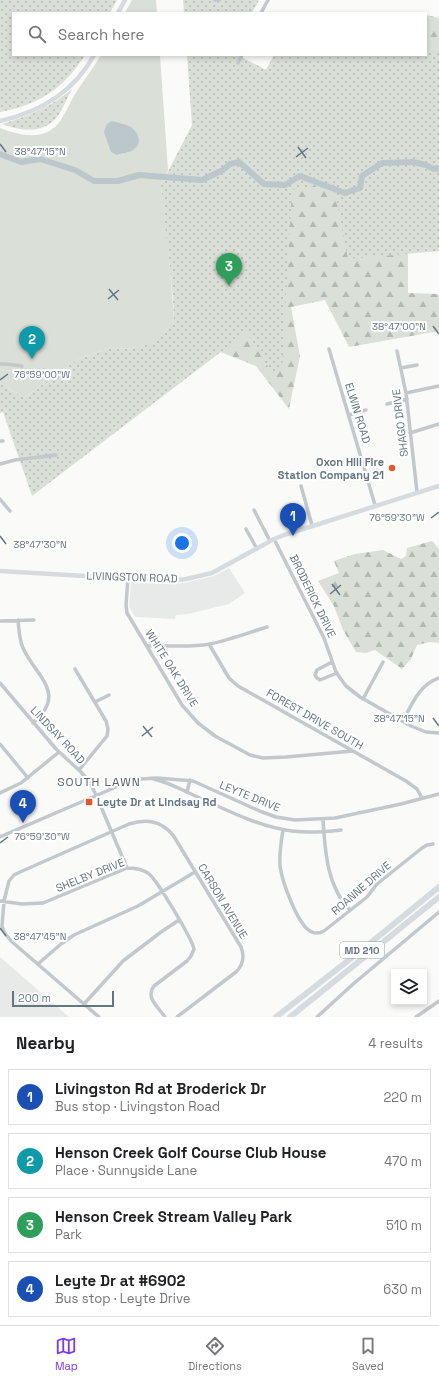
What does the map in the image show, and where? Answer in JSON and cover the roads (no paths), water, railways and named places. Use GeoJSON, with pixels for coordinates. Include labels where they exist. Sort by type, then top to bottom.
{"type":"FeatureCollection","features":[{"type":"Feature","properties":{"kind":"highway","name":"MD 210"},"geometry":{"type":"LineString","coordinates":[[276,1017],[439,887]]}},
{"type":"Feature","properties":{"kind":"highway","name":"MD 210"},"geometry":{"type":"LineString","coordinates":[[290,1017],[439,897]]}},
{"type":"Feature","properties":{"kind":"main road"},"geometry":{"type":"LineString","coordinates":[[119,12],[125,0]]}},
{"type":"Feature","properties":{"kind":"main road"},"geometry":{"type":"LineString","coordinates":[[0,121],[29,112],[55,99],[77,79],[93,56]]}},
{"type":"Feature","properties":{"kind":"main road","name":"LIVINGSTON ROAD"},"geometry":{"type":"LineString","coordinates":[[0,571],[176,580],[202,576],[215,571],[272,540],[375,505],[439,486]]}},
{"type":"Feature","properties":{"kind":"street"},"geometry":{"type":"LineString","coordinates":[[262,12],[268,0]]}},
{"type":"Feature","properties":{"kind":"street"},"geometry":{"type":"LineString","coordinates":[[238,63],[242,56]]}},
{"type":"Feature","properties":{"kind":"street","name":"ELWIN ROAD"},"geometry":{"type":"LineString","coordinates":[[329,349],[375,505]]}},
{"type":"Feature","properties":{"kind":"street","name":"SHAGO DRIVE"},"geometry":{"type":"LineString","coordinates":[[397,351],[407,399],[417,492]]}},
{"type":"Feature","properties":{"kind":"street"},"geometry":{"type":"LineString","coordinates":[[0,364],[22,366]]}},
{"type":"Feature","properties":{"kind":"street"},"geometry":{"type":"LineString","coordinates":[[401,368],[417,365]]}},
{"type":"Feature","properties":{"kind":"street"},"geometry":{"type":"LineString","coordinates":[[406,393],[439,386]]}},
{"type":"Feature","properties":{"kind":"street"},"geometry":{"type":"LineString","coordinates":[[387,404],[407,399]]}},
{"type":"Feature","properties":{"kind":"street"},"geometry":{"type":"LineString","coordinates":[[349,415],[366,410]]}},
{"type":"Feature","properties":{"kind":"street"},"geometry":{"type":"LineString","coordinates":[[410,433],[439,424]]}},
{"type":"Feature","properties":{"kind":"street"},"geometry":{"type":"LineString","coordinates":[[0,464],[15,460],[56,455]]}},
{"type":"Feature","properties":{"kind":"street"},"geometry":{"type":"LineString","coordinates":[[301,486],[312,526]]}},
{"type":"Feature","properties":{"kind":"street"},"geometry":{"type":"LineString","coordinates":[[0,499],[10,511]]}},
{"type":"Feature","properties":{"kind":"street","name":"BRODERICK DRIVE"},"geometry":{"type":"LineString","coordinates":[[254,510],[272,540],[324,638],[336,673],[349,689],[363,699],[403,722],[426,732],[439,733]]}},
{"type":"Feature","properties":{"kind":"street"},"geometry":{"type":"LineString","coordinates":[[246,529],[257,549]]}},
{"type":"Feature","properties":{"kind":"street","name":"WHITE OAK DRIVE"},"geometry":{"type":"LineString","coordinates":[[128,578],[126,610],[175,693],[189,714],[203,728],[245,753],[253,756],[270,758],[353,751]]}},
{"type":"Feature","properties":{"kind":"street"},"geometry":{"type":"LineString","coordinates":[[18,620],[23,648],[45,682],[49,694],[46,711],[34,723]]}},
{"type":"Feature","properties":{"kind":"street"},"geometry":{"type":"LineString","coordinates":[[0,621],[34,620]]}},
{"type":"Feature","properties":{"kind":"street"},"geometry":{"type":"LineString","coordinates":[[147,646],[167,645],[180,647],[209,644],[267,627]]}},
{"type":"Feature","properties":{"kind":"street","name":"FOREST DRIVE SOUTH"},"geometry":{"type":"LineString","coordinates":[[209,644],[230,678],[238,686],[415,787],[422,798]]}},
{"type":"Feature","properties":{"kind":"street"},"geometry":{"type":"LineString","coordinates":[[332,662],[318,669],[315,675],[320,680],[336,673]]}},
{"type":"Feature","properties":{"kind":"street"},"geometry":{"type":"LineString","coordinates":[[363,699],[383,662]]}},
{"type":"Feature","properties":{"kind":"street"},"geometry":{"type":"LineString","coordinates":[[75,669],[106,721],[108,729],[108,733],[104,740],[79,770]]}},
{"type":"Feature","properties":{"kind":"street"},"geometry":{"type":"LineString","coordinates":[[403,722],[420,691],[432,681],[439,678]]}},
{"type":"Feature","properties":{"kind":"street","name":"LINDSAY ROAD"},"geometry":{"type":"LineString","coordinates":[[0,683],[59,752],[89,781],[127,868]]}},
{"type":"Feature","properties":{"kind":"street"},"geometry":{"type":"LineString","coordinates":[[95,702],[109,695]]}},
{"type":"Feature","properties":{"kind":"street"},"geometry":{"type":"LineString","coordinates":[[0,744],[28,778]]}},
{"type":"Feature","properties":{"kind":"street"},"geometry":{"type":"LineString","coordinates":[[0,793],[16,786],[28,778],[59,752]]}},
{"type":"Feature","properties":{"kind":"street","name":"LEYTE DRIVE"},"geometry":{"type":"LineString","coordinates":[[0,837],[96,795],[132,781],[150,778],[190,780],[269,815],[295,820],[323,820],[366,812],[439,794]]}},
{"type":"Feature","properties":{"kind":"street","name":"LEYTE DRIVE"},"geometry":{"type":"LineString","coordinates":[[150,778],[164,782],[251,821],[283,830],[305,832],[341,830]]}},
{"type":"Feature","properties":{"kind":"street"},"geometry":{"type":"LineString","coordinates":[[187,792],[190,780]]}},
{"type":"Feature","properties":{"kind":"street"},"geometry":{"type":"LineString","coordinates":[[323,820],[327,862],[331,877],[341,898],[350,910]]}},
{"type":"Feature","properties":{"kind":"street","name":"CARSON AVENUE"},"geometry":{"type":"LineString","coordinates":[[99,1017],[11,941],[4,932],[2,926],[2,901],[8,883],[16,874],[129,824],[149,821],[159,824],[173,835],[243,952],[241,966],[236,972],[177,1017]]}},
{"type":"Feature","properties":{"kind":"street","name":"ROANNE DRIVE"},"geometry":{"type":"LineString","coordinates":[[283,830],[280,849],[281,871],[290,900],[306,928],[313,933],[322,932],[369,895],[375,886],[422,848],[433,844]]}},
{"type":"Feature","properties":{"kind":"street","name":"SHELBY DRIVE"},"geometry":{"type":"LineString","coordinates":[[2,901],[22,904],[43,904],[127,868],[141,869],[147,872],[156,881],[192,941],[194,951],[189,959],[150,990],[150,996],[165,1017]]}},
{"type":"Feature","properties":{"kind":"street"},"geometry":{"type":"LineString","coordinates":[[38,964],[60,944],[74,935],[138,906],[195,872]]}},
{"type":"Feature","properties":{"kind":"street"},"geometry":{"type":"LineString","coordinates":[[317,1017],[358,980],[439,912]]}},
{"type":"Feature","properties":{"kind":"street"},"geometry":{"type":"LineString","coordinates":[[84,1004],[123,961],[179,920]]}},
{"type":"Feature","properties":{"kind":"street"},"geometry":{"type":"LineString","coordinates":[[416,1017],[439,1001]]}},
{"type":"Feature","properties":{"kind":"waterway"},"geometry":{"type":"LineString","coordinates":[[0,154],[21,162],[40,159],[75,170],[94,181],[118,181],[139,175],[202,180],[223,170],[230,164],[239,162],[264,184],[285,185],[300,176],[345,193],[360,188],[362,176],[382,163],[413,162],[426,165],[434,169],[439,168]]}},
{"type":"Feature","properties":{"kind":"place","name":"Henson Creek Stream Valley Park"},"geometry":{"type":"Point","coordinates":[229,286]}},
{"type":"Feature","properties":{"kind":"place","name":"Henson Creek Golf Course Club House"},"geometry":{"type":"Point","coordinates":[32,359]}},
{"type":"Feature","properties":{"kind":"place","name":"Oxon Hill Fire Station Company 21"},"geometry":{"type":"Point","coordinates":[392,468]}},
{"type":"Feature","properties":{"kind":"place","name":"Livingston Rd at Broderick Dr"},"geometry":{"type":"Point","coordinates":[293,536]}},
{"type":"Feature","properties":{"kind":"place","name":"Leyte Dr at Lindsay Rd"},"geometry":{"type":"Point","coordinates":[89,802]}},
{"type":"Feature","properties":{"kind":"place","name":"Leyte Dr at #6902"},"geometry":{"type":"Point","coordinates":[23,823]}},
{"type":"Feature","properties":{"kind":"district","name":"SOUTH LAWN"},"geometry":{"type":"Point","coordinates":[99,782]}}]}
